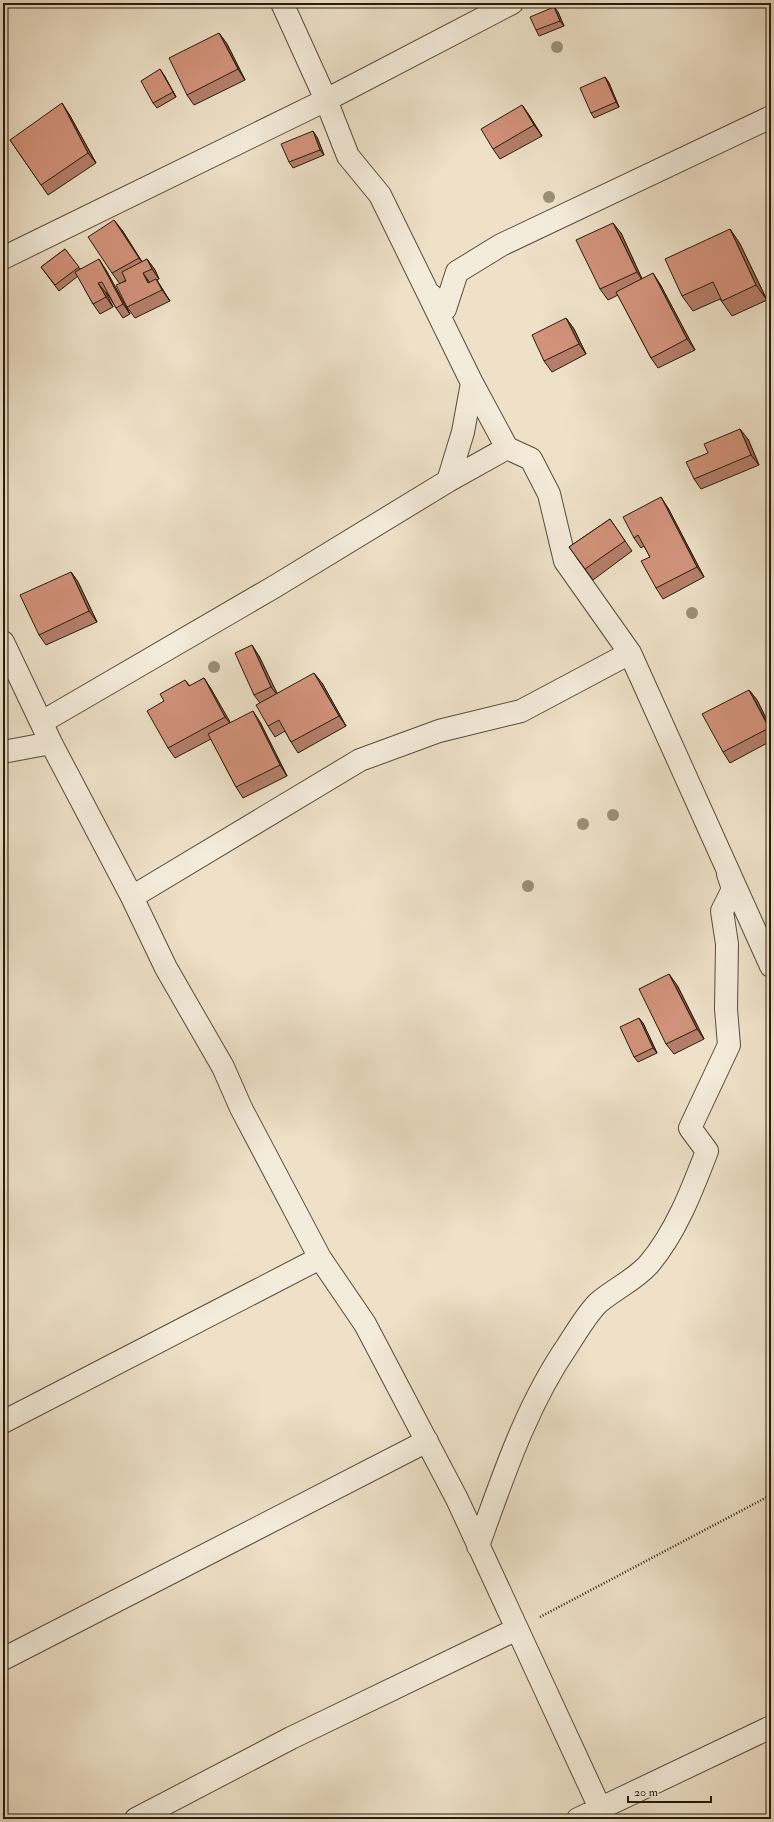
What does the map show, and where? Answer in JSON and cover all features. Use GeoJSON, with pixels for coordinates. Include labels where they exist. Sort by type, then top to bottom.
{"type":"FeatureCollection","features":[{"type":"Feature","properties":{"kind":"street"},"geometry":{"type":"LineString","coordinates":[[282,3],[326,100],[348,156],[380,195],[472,383],[507,448],[531,459],[549,494],[565,561],[630,653],[771,966]]}},
{"type":"Feature","properties":{"kind":"street"},"geometry":{"type":"LineString","coordinates":[[3,258],[326,100],[512,3]]}},
{"type":"Feature","properties":{"kind":"street"},"geometry":{"type":"LineString","coordinates":[[427,290],[445,309],[457,272],[501,245],[771,117]]}},
{"type":"Feature","properties":{"kind":"street"},"geometry":{"type":"LineString","coordinates":[[448,481],[463,432],[472,383]]}},
{"type":"Feature","properties":{"kind":"street"},"geometry":{"type":"LineString","coordinates":[[42,722],[274,587],[448,481],[507,448]]}},
{"type":"Feature","properties":{"kind":"street"},"geometry":{"type":"LineString","coordinates":[[3,642],[51,743],[132,897],[166,968],[224,1067],[241,1108],[320,1258],[365,1324],[457,1498],[602,1814]]}},
{"type":"Feature","properties":{"kind":"street"},"geometry":{"type":"LineString","coordinates":[[132,897],[360,760],[439,731],[521,711],[630,653]]}},
{"type":"Feature","properties":{"kind":"street"},"geometry":{"type":"LineString","coordinates":[[3,752],[51,743]]}},
{"type":"Feature","properties":{"kind":"street"},"geometry":{"type":"LineString","coordinates":[[478,1546],[514,1446],[539,1393],[568,1345],[598,1303],[628,1282],[648,1265],[668,1237],[691,1193],[707,1151],[690,1128],[729,1044],[726,1009],[727,944],[722,911],[732,889],[722,856]]}},
{"type":"Feature","properties":{"kind":"street"},"geometry":{"type":"LineString","coordinates":[[3,1422],[320,1258]]}},
{"type":"Feature","properties":{"kind":"street"},"geometry":{"type":"LineString","coordinates":[[3,1659],[427,1441]]}},
{"type":"Feature","properties":{"kind":"street"},"geometry":{"type":"LineString","coordinates":[[136,1819],[291,1738],[517,1629]]}},
{"type":"Feature","properties":{"kind":"street"},"geometry":{"type":"LineString","coordinates":[[578,1819],[602,1814],[771,1727]]}},
{"type":"Feature","properties":{"kind":"path"},"geometry":{"type":"LineString","coordinates":[[517,1629],[771,1495]]}},
{"type":"Feature","properties":{"kind":"building"},"geometry":{"type":"Polygon","coordinates":[[[554,7],[560,21],[536,30],[530,17],[554,7]]]}},
{"type":"Feature","properties":{"kind":"building"},"geometry":{"type":"Polygon","coordinates":[[[219,33],[238,69],[187,95],[169,58],[219,33]]]}},
{"type":"Feature","properties":{"kind":"building"},"geometry":{"type":"Polygon","coordinates":[[[160,69],[173,92],[153,103],[141,81],[160,69]]]}},
{"type":"Feature","properties":{"kind":"building"},"geometry":{"type":"Polygon","coordinates":[[[605,77],[616,102],[591,113],[580,88],[605,77]]]}},
{"type":"Feature","properties":{"kind":"building"},"geometry":{"type":"Polygon","coordinates":[[[62,103],[88,153],[41,185],[10,140],[62,103]]]}},
{"type":"Feature","properties":{"kind":"building"},"geometry":{"type":"Polygon","coordinates":[[[522,105],[534,125],[493,149],[481,129],[522,105]]]}},
{"type":"Feature","properties":{"kind":"building"},"geometry":{"type":"Polygon","coordinates":[[[313,131],[320,150],[289,162],[281,144],[313,131]]]}},
{"type":"Feature","properties":{"kind":"building"},"geometry":{"type":"Polygon","coordinates":[[[114,220],[139,258],[112,273],[88,237],[114,220]]]}},
{"type":"Feature","properties":{"kind":"building"},"geometry":{"type":"Polygon","coordinates":[[[613,223],[637,272],[600,289],[576,240],[613,223]]]}},
{"type":"Feature","properties":{"kind":"building"},"geometry":{"type":"Polygon","coordinates":[[[730,229],[756,285],[722,301],[713,282],[682,296],[665,259],[730,229]]]}},
{"type":"Feature","properties":{"kind":"building"},"geometry":{"type":"Polygon","coordinates":[[[65,249],[79,267],[55,285],[41,267],[65,249]]]}},
{"type":"Feature","properties":{"kind":"building"},"geometry":{"type":"Polygon","coordinates":[[[99,259],[123,304],[116,308],[102,282],[98,283],[106,297],[93,304],[75,272],[99,259]]]}},
{"type":"Feature","properties":{"kind":"building"},"geometry":{"type":"Polygon","coordinates":[[[147,259],[152,269],[143,273],[148,283],[156,279],[162,290],[127,307],[116,285],[126,281],[122,272],[147,259]]]}},
{"type":"Feature","properties":{"kind":"building"},"geometry":{"type":"Polygon","coordinates":[[[653,273],[687,339],[651,358],[616,292],[653,273]]]}},
{"type":"Feature","properties":{"kind":"building"},"geometry":{"type":"Polygon","coordinates":[[[566,318],[579,344],[544,361],[532,335],[566,318]]]}},
{"type":"Feature","properties":{"kind":"building"},"geometry":{"type":"Polygon","coordinates":[[[740,429],[751,455],[694,479],[686,462],[708,453],[704,444],[740,429]]]}},
{"type":"Feature","properties":{"kind":"building"},"geometry":{"type":"Polygon","coordinates":[[[661,497],[697,567],[656,588],[641,561],[650,557],[638,535],[634,538],[623,517],[661,497]]]}},
{"type":"Feature","properties":{"kind":"building"},"geometry":{"type":"Polygon","coordinates":[[[610,519],[625,541],[585,569],[569,547],[610,519]]]}},
{"type":"Feature","properties":{"kind":"building"},"geometry":{"type":"Polygon","coordinates":[[[71,572],[89,611],[39,635],[20,595],[71,572]]]}},
{"type":"Feature","properties":{"kind":"building"},"geometry":{"type":"Polygon","coordinates":[[[252,645],[271,687],[254,695],[235,653],[252,645]]]}},
{"type":"Feature","properties":{"kind":"building"},"geometry":{"type":"Polygon","coordinates":[[[314,673],[339,716],[291,742],[279,720],[268,726],[256,705],[314,673]]]}},
{"type":"Feature","properties":{"kind":"building"},"geometry":{"type":"Polygon","coordinates":[[[204,678],[225,717],[168,748],[147,711],[164,701],[160,694],[185,680],[189,686],[204,678]]]}},
{"type":"Feature","properties":{"kind":"building"},"geometry":{"type":"Polygon","coordinates":[[[749,690],[769,728],[723,752],[702,714],[749,690]]]}},
{"type":"Feature","properties":{"kind":"building"},"geometry":{"type":"Polygon","coordinates":[[[253,711],[280,765],[236,787],[208,734],[253,711]]]}},
{"type":"Feature","properties":{"kind":"building"},"geometry":{"type":"Polygon","coordinates":[[[669,974],[697,1029],[666,1044],[639,989],[669,974]]]}},
{"type":"Feature","properties":{"kind":"building"},"geometry":{"type":"Polygon","coordinates":[[[639,1018],[653,1048],[634,1057],[620,1027],[639,1018]]]}}]}
